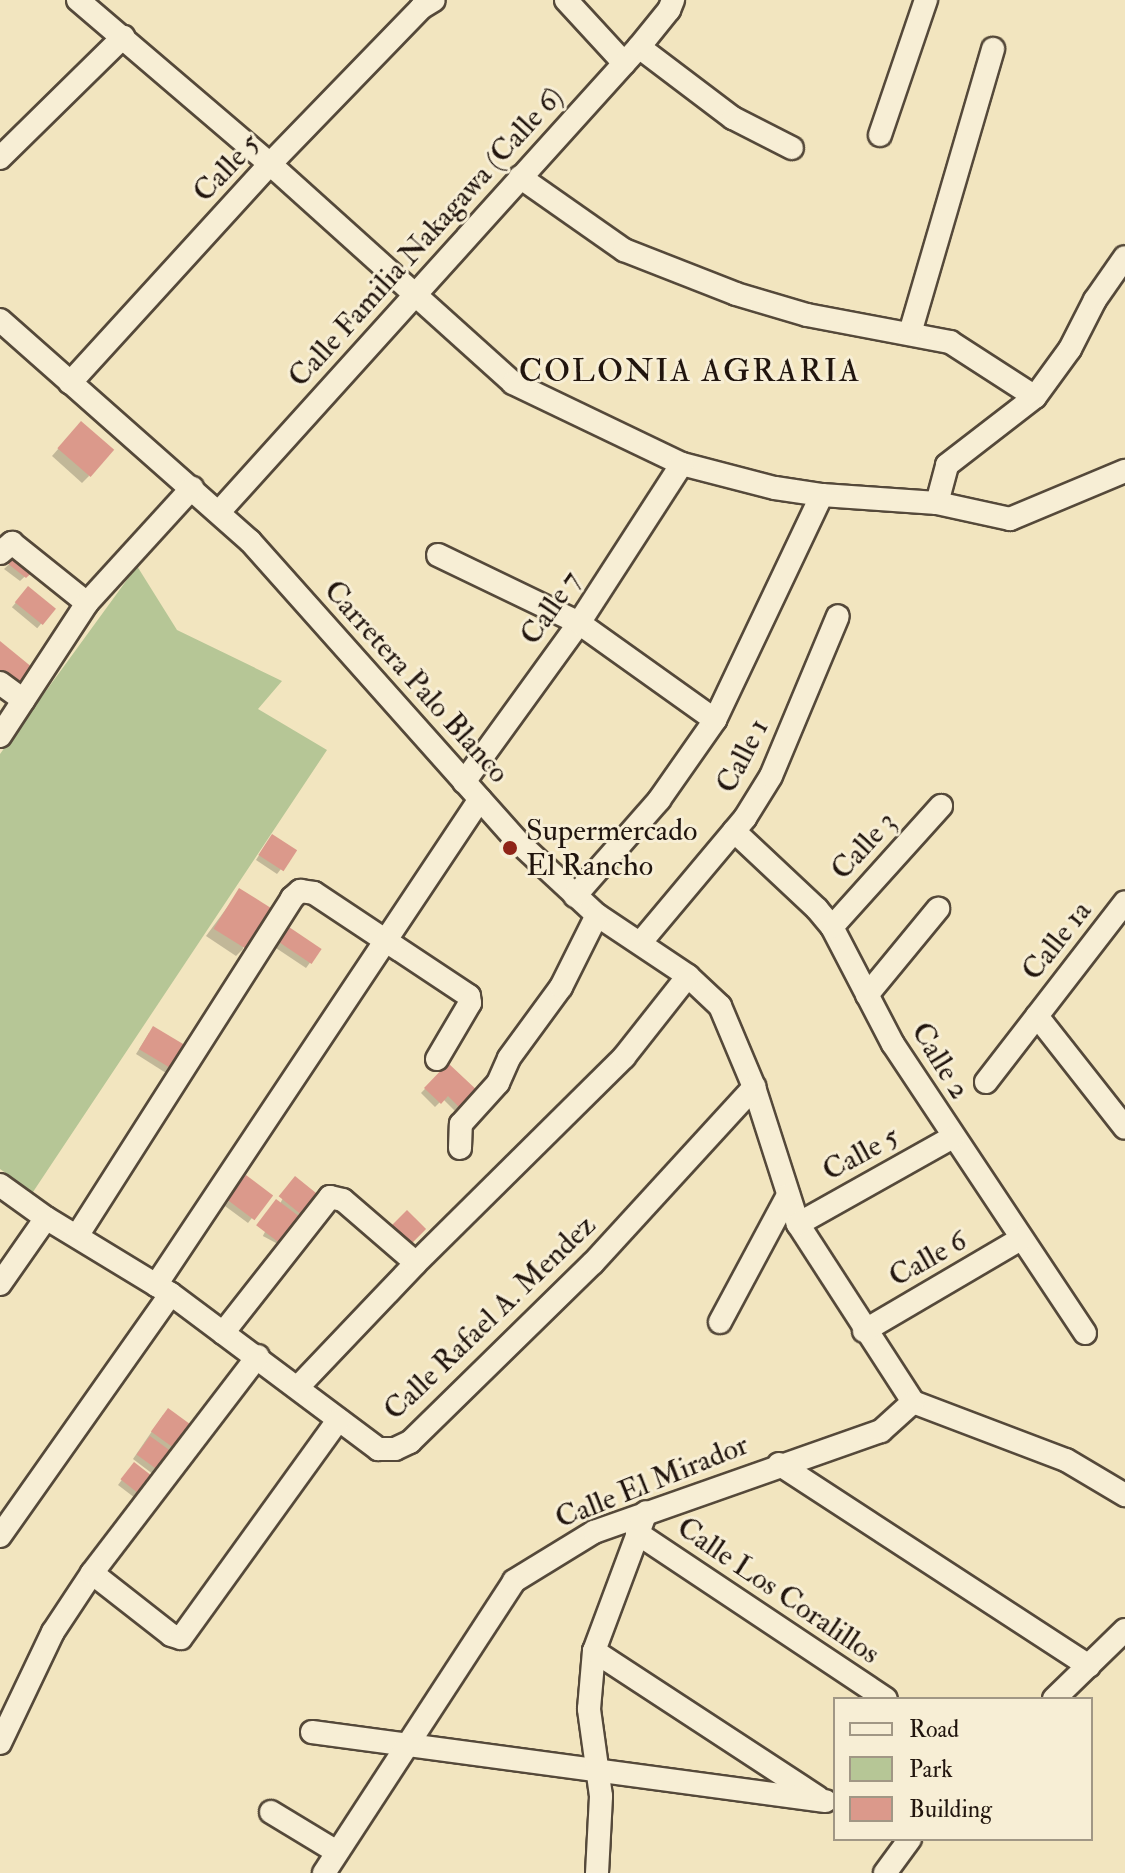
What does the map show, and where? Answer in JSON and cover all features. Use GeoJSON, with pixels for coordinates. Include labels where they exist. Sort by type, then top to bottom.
{"type":"FeatureCollection","features":[{"type":"Feature","properties":{"kind":"street"},"geometry":{"type":"LineString","coordinates":[[78,0],[270,164],[513,383],[682,464],[775,488],[822,495],[937,503],[1010,519],[1125,471]]}},
{"type":"Feature","properties":{"kind":"street","name":"Calle 5"},"geometry":{"type":"LineString","coordinates":[[70,383],[270,164],[421,8],[434,0]]}},
{"type":"Feature","properties":{"kind":"street"},"geometry":{"type":"LineString","coordinates":[[566,0],[632,55],[733,118],[792,148]]}},
{"type":"Feature","properties":{"kind":"street","name":"Calle Familia Nakagawa (Calle 6)"},"geometry":{"type":"LineString","coordinates":[[219,512],[632,55],[669,10],[673,0]]}},
{"type":"Feature","properties":{"kind":"street"},"geometry":{"type":"LineString","coordinates":[[880,135],[926,0]]}},
{"type":"Feature","properties":{"kind":"street"},"geometry":{"type":"LineString","coordinates":[[0,158],[123,37]]}},
{"type":"Feature","properties":{"kind":"street"},"geometry":{"type":"LineString","coordinates":[[910,333],[993,49]]}},
{"type":"Feature","properties":{"kind":"street"},"geometry":{"type":"LineString","coordinates":[[520,177],[589,229],[638,255],[736,294],[807,315],[950,342],[1035,397]]}},
{"type":"Feature","properties":{"kind":"street"},"geometry":{"type":"LineString","coordinates":[[937,503],[947,465],[1035,397],[1070,349],[1095,300],[1125,257]]}},
{"type":"Feature","properties":{"kind":"street","name":"Carretera Palo Blanco"},"geometry":{"type":"LineString","coordinates":[[0,320],[250,541],[516,840],[597,915],[688,976],[720,1006],[754,1087],[798,1224],[864,1331],[913,1402]]}},
{"type":"Feature","properties":{"kind":"street","name":"Calle 7"},"geometry":{"type":"LineString","coordinates":[[464,782],[579,623],[682,464]]}},
{"type":"Feature","properties":{"kind":"street"},"geometry":{"type":"LineString","coordinates":[[0,736],[87,603],[192,488]]}},
{"type":"Feature","properties":{"kind":"street"},"geometry":{"type":"LineString","coordinates":[[575,896],[659,800],[715,720],[822,495]]}},
{"type":"Feature","properties":{"kind":"street"},"geometry":{"type":"LineString","coordinates":[[0,553],[12,543],[87,603]]}},
{"type":"Feature","properties":{"kind":"street"},"geometry":{"type":"LineString","coordinates":[[438,555],[579,623],[715,720]]}},
{"type":"Feature","properties":{"kind":"street","name":"Calle 1"},"geometry":{"type":"LineString","coordinates":[[641,942],[734,831],[771,776],[838,616]]}},
{"type":"Feature","properties":{"kind":"street"},"geometry":{"type":"LineString","coordinates":[[0,683],[23,700]]}},
{"type":"Feature","properties":{"kind":"street"},"geometry":{"type":"LineString","coordinates":[[0,1536],[164,1289],[480,799]]}},
{"type":"Feature","properties":{"kind":"street","name":"Calle 3"},"geometry":{"type":"LineString","coordinates":[[832,927],[941,806]]}},
{"type":"Feature","properties":{"kind":"street","name":"Calle 2"},"geometry":{"type":"LineString","coordinates":[[734,831],[809,900],[832,927],[893,1044],[1085,1333]]}},
{"type":"Feature","properties":{"kind":"street"},"geometry":{"type":"LineString","coordinates":[[77,1236],[292,898],[300,891],[314,893],[469,996],[470,1003],[437,1059]]}},
{"type":"Feature","properties":{"kind":"street","name":"Calle 1a"},"geometry":{"type":"LineString","coordinates":[[986,1082],[1124,905]]}},
{"type":"Feature","properties":{"kind":"street"},"geometry":{"type":"LineString","coordinates":[[867,995],[938,909]]}},
{"type":"Feature","properties":{"kind":"street"},"geometry":{"type":"LineString","coordinates":[[460,1148],[461,1124],[498,1083],[509,1058],[561,987],[597,915]]}},
{"type":"Feature","properties":{"kind":"street"},"geometry":{"type":"LineString","coordinates":[[298,1387],[416,1263],[624,1057],[688,976]]}},
{"type":"Feature","properties":{"kind":"street","name":"Calle 1a"},"geometry":{"type":"LineString","coordinates":[[1037,1016],[1125,1128]]}},
{"type":"Feature","properties":{"kind":"street","name":"Calle Rafael A. Mendez"},"geometry":{"type":"LineString","coordinates":[[0,1185],[46,1218],[164,1289],[258,1356],[378,1449],[395,1449],[410,1442],[593,1263],[754,1087]]}},
{"type":"Feature","properties":{"kind":"street","name":"Calle 5"},"geometry":{"type":"LineString","coordinates":[[798,1224],[953,1137]]}},
{"type":"Feature","properties":{"kind":"street"},"geometry":{"type":"LineString","coordinates":[[720,1322],[788,1195]]}},
{"type":"Feature","properties":{"kind":"street"},"geometry":{"type":"LineString","coordinates":[[223,1333],[330,1197],[343,1200],[416,1263]]}},
{"type":"Feature","properties":{"kind":"street"},"geometry":{"type":"LineString","coordinates":[[0,1284],[46,1218]]}},
{"type":"Feature","properties":{"kind":"street","name":"Calle 6"},"geometry":{"type":"LineString","coordinates":[[864,1331],[1021,1239]]}},
{"type":"Feature","properties":{"kind":"street"},"geometry":{"type":"LineString","coordinates":[[0,1743],[53,1632],[92,1573],[258,1356]]}},
{"type":"Feature","properties":{"kind":"street"},"geometry":{"type":"LineString","coordinates":[[913,1402],[1066,1460],[1125,1495]]}},
{"type":"Feature","properties":{"kind":"street","name":"Calle El Mirador"},"geometry":{"type":"LineString","coordinates":[[324,1873],[514,1581],[594,1532],[779,1464],[881,1431],[899,1418],[913,1402]]}},
{"type":"Feature","properties":{"kind":"street"},"geometry":{"type":"LineString","coordinates":[[92,1573],[171,1635],[181,1638],[338,1420]]}},
{"type":"Feature","properties":{"kind":"street"},"geometry":{"type":"LineString","coordinates":[[779,1464],[1089,1666]]}},
{"type":"Feature","properties":{"kind":"street"},"geometry":{"type":"LineString","coordinates":[[597,1873],[601,1796],[589,1709],[594,1651],[646,1512]]}},
{"type":"Feature","properties":{"kind":"street","name":"Calle Los Coralillos"},"geometry":{"type":"LineString","coordinates":[[637,1533],[883,1697]]}},
{"type":"Feature","properties":{"kind":"street"},"geometry":{"type":"LineString","coordinates":[[1056,1697],[1125,1630]]}},
{"type":"Feature","properties":{"kind":"street"},"geometry":{"type":"LineString","coordinates":[[594,1651],[830,1803]]}},
{"type":"Feature","properties":{"kind":"street"},"geometry":{"type":"LineString","coordinates":[[312,1732],[830,1803]]}},
{"type":"Feature","properties":{"kind":"street"},"geometry":{"type":"LineString","coordinates":[[271,1812],[337,1852]]}},
{"type":"Feature","properties":{"kind":"street"},"geometry":{"type":"LineString","coordinates":[[885,1873],[909,1841]]}},
{"type":"Feature","properties":{"kind":"green space"},"geometry":{"type":"Polygon","coordinates":[[[137,566],[177,630],[282,681],[258,709],[327,750],[33,1192],[0,1169],[0,754],[137,566]]]}},
{"type":"Feature","properties":{"kind":"building"},"geometry":{"type":"Polygon","coordinates":[[[81,421],[114,450],[91,477],[57,448],[81,421]]]}},
{"type":"Feature","properties":{"kind":"building"},"geometry":{"type":"Polygon","coordinates":[[[19,552],[38,567],[26,578],[7,563],[19,552]]]}},
{"type":"Feature","properties":{"kind":"building"},"geometry":{"type":"Polygon","coordinates":[[[28,586],[56,609],[43,625],[15,602],[28,586]]]}},
{"type":"Feature","properties":{"kind":"building"},"geometry":{"type":"Polygon","coordinates":[[[0,641],[33,668],[18,685],[0,670],[0,641]]]}},
{"type":"Feature","properties":{"kind":"building"},"geometry":{"type":"Polygon","coordinates":[[[272,834],[297,850],[284,871],[258,855],[272,834]]]}},
{"type":"Feature","properties":{"kind":"building"},"geometry":{"type":"Polygon","coordinates":[[[239,888],[272,909],[247,949],[214,929],[239,888]]]}},
{"type":"Feature","properties":{"kind":"building"},"geometry":{"type":"Polygon","coordinates":[[[286,925],[322,949],[312,964],[276,940],[286,925]]]}},
{"type":"Feature","properties":{"kind":"building"},"geometry":{"type":"Polygon","coordinates":[[[153,1026],[186,1046],[173,1069],[139,1049],[153,1026]]]}},
{"type":"Feature","properties":{"kind":"building"},"geometry":{"type":"Polygon","coordinates":[[[448,1063],[480,1093],[463,1111],[448,1096],[441,1104],[424,1088],[448,1063]]]}},
{"type":"Feature","properties":{"kind":"building"},"geometry":{"type":"Polygon","coordinates":[[[246,1175],[273,1195],[254,1220],[227,1200],[246,1175]]]}},
{"type":"Feature","properties":{"kind":"building"},"geometry":{"type":"Polygon","coordinates":[[[295,1176],[322,1198],[306,1218],[279,1196],[295,1176]]]}},
{"type":"Feature","properties":{"kind":"building"},"geometry":{"type":"Polygon","coordinates":[[[276,1199],[304,1220],[284,1246],[256,1225],[276,1199]]]}},
{"type":"Feature","properties":{"kind":"building"},"geometry":{"type":"Polygon","coordinates":[[[407,1210],[426,1229],[408,1247],[389,1228],[407,1210]]]}},
{"type":"Feature","properties":{"kind":"building"},"geometry":{"type":"Polygon","coordinates":[[[168,1408],[197,1429],[180,1453],[151,1431],[168,1408]]]}},
{"type":"Feature","properties":{"kind":"building"},"geometry":{"type":"Polygon","coordinates":[[[150,1436],[178,1456],[164,1475],[136,1455],[150,1436]]]}},
{"type":"Feature","properties":{"kind":"building"},"geometry":{"type":"Polygon","coordinates":[[[134,1462],[158,1481],[145,1498],[120,1479],[134,1462]]]}},
{"type":"Feature","properties":{"kind":"place","name":"Supermercado El Rancho"},"geometry":{"type":"Point","coordinates":[510,848]}},
{"type":"Feature","properties":{"kind":"district","name":"COLONIA AGRARIA"},"geometry":{"type":"Point","coordinates":[690,371]}}]}
